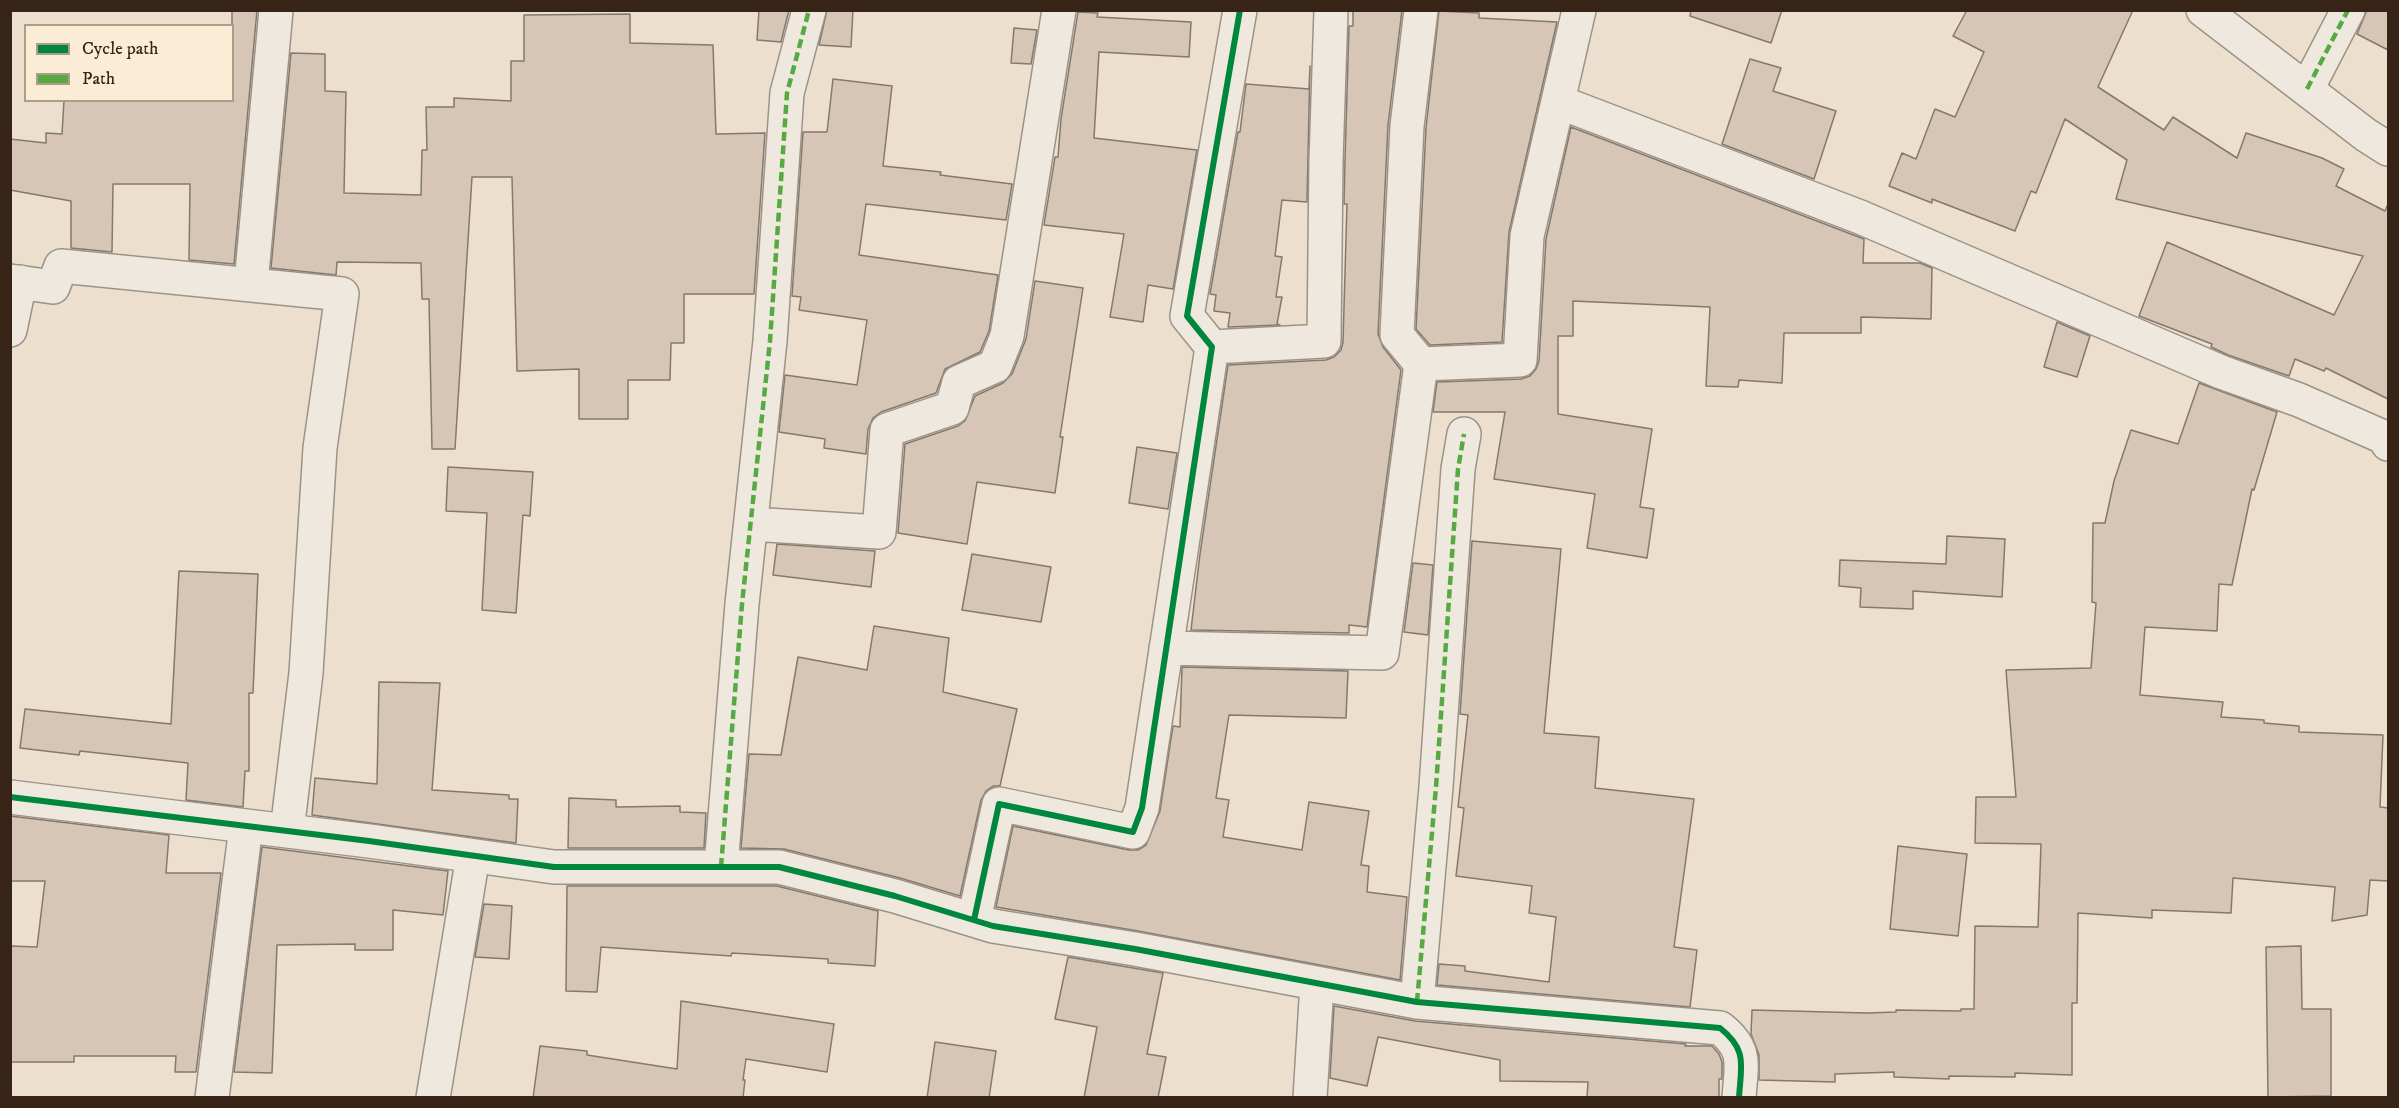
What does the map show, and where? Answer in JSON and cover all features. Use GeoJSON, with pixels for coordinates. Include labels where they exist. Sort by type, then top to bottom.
{"type":"FeatureCollection","features":[{"type":"Feature","properties":{"kind":"street"},"geometry":{"type":"LineString","coordinates":[[250,284],[276,10]]}},
{"type":"Feature","properties":{"kind":"street"},"geometry":{"type":"LineString","coordinates":[[721,867],[742,604],[770,342],[787,93],[809,10]]}},
{"type":"Feature","properties":{"kind":"street"},"geometry":{"type":"LineString","coordinates":[[751,524],[879,532],[887,430],[952,408],[959,382],[995,366],[1007,336],[1059,10]]}},
{"type":"Feature","properties":{"kind":"street"},"geometry":{"type":"LineString","coordinates":[[974,920],[999,804],[1133,832],[1142,808],[1212,347],[1187,316],[1240,10]]}},
{"type":"Feature","properties":{"kind":"street"},"geometry":{"type":"LineString","coordinates":[[1212,347],[1324,342],[1326,160],[1331,10]]}},
{"type":"Feature","properties":{"kind":"street"},"geometry":{"type":"LineString","coordinates":[[1166,648],[1382,653],[1421,364],[1397,335],[1407,126],[1421,10]]}},
{"type":"Feature","properties":{"kind":"street"},"geometry":{"type":"LineString","coordinates":[[1421,364],[1520,360],[1527,236],[1579,10]]}},
{"type":"Feature","properties":{"kind":"street"},"geometry":{"type":"LineString","coordinates":[[2203,10],[2270,64],[2388,149]]}},
{"type":"Feature","properties":{"kind":"street"},"geometry":{"type":"LineString","coordinates":[[2307,89],[2348,10]]}},
{"type":"Feature","properties":{"kind":"street"},"geometry":{"type":"LineString","coordinates":[[1559,102],[1860,217],[2221,372],[2299,400],[2388,439],[2388,444]]}},
{"type":"Feature","properties":{"kind":"street"},"geometry":{"type":"LineString","coordinates":[[10,330],[15,281],[53,287],[61,266],[342,294],[320,448],[306,673],[287,831]]}},
{"type":"Feature","properties":{"kind":"street"},"geometry":{"type":"LineString","coordinates":[[1417,1002],[1436,787],[1458,468],[1464,434]]}},
{"type":"Feature","properties":{"kind":"street"},"geometry":{"type":"LineString","coordinates":[[10,797],[554,867],[779,867],[895,896],[993,926],[1417,1002],[1720,1028],[1739,1047],[1741,1067],[1739,1098]]}},
{"type":"Feature","properties":{"kind":"street"},"geometry":{"type":"LineString","coordinates":[[212,1098],[246,826]]}},
{"type":"Feature","properties":{"kind":"street"},"geometry":{"type":"LineString","coordinates":[[433,1098],[473,856]]}},
{"type":"Feature","properties":{"kind":"street"},"geometry":{"type":"LineString","coordinates":[[1310,1098],[1317,984]]}},
{"type":"Feature","properties":{"kind":"building"},"geometry":{"type":"Polygon","coordinates":[[[232,10],[257,10],[234,264],[189,260],[190,184],[113,184],[112,252],[71,248],[71,201],[10,190],[10,139],[46,143],[46,133],[62,134],[64,102],[234,102],[234,24],[232,24],[232,10]]]}},
{"type":"Feature","properties":{"kind":"building"},"geometry":{"type":"Polygon","coordinates":[[[759,10],[789,10],[781,42],[757,40],[759,10]]]}},
{"type":"Feature","properties":{"kind":"building"},"geometry":{"type":"Polygon","coordinates":[[[827,10],[853,10],[851,47],[819,45],[827,10]]]}},
{"type":"Feature","properties":{"kind":"building"},"geometry":{"type":"Polygon","coordinates":[[[1353,10],[1402,10],[1388,125],[1378,334],[1383,347],[1401,370],[1367,627],[1349,625],[1349,633],[1191,630],[1228,365],[1326,360],[1334,357],[1341,350],[1347,204],[1344,204],[1349,26],[1353,26],[1353,10]]]}},
{"type":"Feature","properties":{"kind":"building"},"geometry":{"type":"Polygon","coordinates":[[[1691,10],[1782,10],[1771,43],[1690,16],[1691,10]]]}},
{"type":"Feature","properties":{"kind":"building"},"geometry":{"type":"Polygon","coordinates":[[[1967,10],[2133,10],[2098,87],[2164,130],[2173,117],[2237,158],[2246,133],[2322,158],[2344,169],[2336,186],[2385,211],[2388,204],[2388,399],[2326,368],[2324,371],[2295,359],[2289,376],[2228,355],[2211,347],[2212,344],[2139,316],[2167,242],[2334,315],[2363,256],[2116,199],[2127,160],[2065,119],[2036,193],[2031,191],[2015,231],[1932,199],[1932,203],[1889,186],[1902,153],[1916,159],[1935,109],[1955,117],[1984,52],[1953,36],[1967,10]]]}},
{"type":"Feature","properties":{"kind":"building"},"geometry":{"type":"Polygon","coordinates":[[[2367,10],[2388,10],[2388,50],[2357,34],[2367,10]]]}},
{"type":"Feature","properties":{"kind":"building"},"geometry":{"type":"Polygon","coordinates":[[[1439,11],[1479,13],[1479,18],[1557,22],[1509,232],[1502,342],[1430,345],[1416,329],[1426,128],[1439,11]]]}},
{"type":"Feature","properties":{"kind":"building"},"geometry":{"type":"Polygon","coordinates":[[[1078,12],[1098,13],[1097,17],[1191,22],[1189,57],[1099,52],[1094,138],[1197,150],[1173,289],[1148,285],[1143,322],[1110,317],[1124,234],[1044,225],[1055,157],[1058,157],[1061,119],[1078,12]]]}},
{"type":"Feature","properties":{"kind":"building"},"geometry":{"type":"Polygon","coordinates":[[[630,14],[630,43],[713,45],[716,134],[765,133],[754,294],[684,294],[684,343],[671,343],[670,380],[628,380],[628,419],[579,419],[579,369],[517,371],[512,177],[472,177],[455,449],[432,449],[429,299],[422,299],[421,263],[337,262],[336,275],[271,268],[291,53],[325,54],[325,91],[346,92],[344,193],[421,195],[422,150],[427,150],[426,107],[454,107],[454,98],[511,101],[511,61],[524,61],[524,15],[630,14]]]}},
{"type":"Feature","properties":{"kind":"building"},"geometry":{"type":"Polygon","coordinates":[[[1014,28],[1037,30],[1031,64],[1011,63],[1014,28]]]}},
{"type":"Feature","properties":{"kind":"building"},"geometry":{"type":"Polygon","coordinates":[[[1750,59],[1781,68],[1773,91],[1836,111],[1814,179],[1722,144],[1750,59]]]}},
{"type":"Feature","properties":{"kind":"building"},"geometry":{"type":"Polygon","coordinates":[[[1310,66],[1307,202],[1282,200],[1275,256],[1282,257],[1276,297],[1282,297],[1277,324],[1280,325],[1228,327],[1230,313],[1214,311],[1216,295],[1210,294],[1238,132],[1240,132],[1246,84],[1309,89],[1310,66]]]}},
{"type":"Feature","properties":{"kind":"building"},"geometry":{"type":"Polygon","coordinates":[[[833,79],[892,86],[883,166],[941,172],[940,175],[1012,184],[1006,220],[866,204],[859,255],[998,275],[989,331],[980,352],[945,369],[936,393],[881,412],[873,418],[868,429],[866,454],[824,448],[825,439],[779,432],[785,375],[857,385],[867,320],[799,310],[801,297],[792,296],[803,132],[827,132],[833,79]]]}},
{"type":"Feature","properties":{"kind":"building"},"geometry":{"type":"Polygon","coordinates":[[[1571,127],[1864,239],[1863,263],[1920,263],[1932,268],[1931,319],[1861,317],[1861,333],[1784,333],[1782,383],[1739,380],[1738,387],[1706,386],[1710,307],[1573,301],[1573,336],[1558,336],[1558,414],[1652,429],[1640,507],[1654,509],[1647,558],[1587,548],[1595,494],[1494,479],[1505,412],[1433,412],[1437,382],[1521,379],[1530,376],[1536,369],[1539,361],[1546,239],[1571,127]]]}},
{"type":"Feature","properties":{"kind":"building"},"geometry":{"type":"Polygon","coordinates":[[[1035,281],[1083,288],[1060,437],[1063,437],[1055,493],[977,482],[967,544],[898,533],[905,444],[958,426],[965,421],[975,396],[1003,383],[1012,374],[1026,339],[1035,281]]]}},
{"type":"Feature","properties":{"kind":"building"},"geometry":{"type":"Polygon","coordinates":[[[2057,322],[2090,336],[2077,377],[2044,367],[2057,322]]]}},
{"type":"Feature","properties":{"kind":"building"},"geometry":{"type":"Polygon","coordinates":[[[2199,383],[2277,412],[2254,490],[2252,489],[2232,585],[2219,584],[2217,631],[2145,627],[2140,695],[2223,702],[2221,717],[2264,720],[2264,723],[2299,726],[2299,732],[2383,735],[2380,807],[2388,808],[2388,881],[2370,880],[2367,915],[2332,921],[2335,887],[2233,878],[2231,913],[2152,910],[2152,918],[2078,913],[2077,1003],[2072,1003],[2072,1075],[2015,1073],[2015,1077],[1949,1076],[1949,1079],[1894,1077],[1894,1072],[1835,1074],[1835,1082],[1759,1080],[1759,1055],[1751,1034],[1752,1010],[1867,1013],[1896,1012],[1896,1010],[1961,1011],[1961,1009],[1974,1009],[1975,926],[2038,927],[2041,844],[1975,843],[1976,797],[2016,797],[2006,670],[2091,668],[2096,603],[2092,602],[2093,523],[2105,523],[2114,481],[2131,430],[2178,444],[2199,383]]]}},
{"type":"Feature","properties":{"kind":"building"},"geometry":{"type":"Polygon","coordinates":[[[1137,447],[1177,453],[1168,509],[1129,503],[1137,447]]]}},
{"type":"Feature","properties":{"kind":"building"},"geometry":{"type":"Polygon","coordinates":[[[448,467],[533,472],[530,516],[523,515],[516,613],[482,610],[487,513],[446,511],[448,467]]]}},
{"type":"Feature","properties":{"kind":"building"},"geometry":{"type":"Polygon","coordinates":[[[1947,536],[2005,539],[2002,597],[1913,591],[1913,609],[1860,607],[1861,588],[1839,586],[1840,560],[1946,564],[1947,536]]]}},
{"type":"Feature","properties":{"kind":"building"},"geometry":{"type":"Polygon","coordinates":[[[1472,541],[1561,549],[1544,733],[1599,737],[1595,788],[1694,799],[1674,947],[1697,950],[1690,1007],[1437,985],[1439,964],[1465,966],[1465,971],[1549,982],[1556,917],[1529,913],[1532,886],[1456,876],[1464,808],[1458,807],[1468,715],[1460,714],[1472,541]]]}},
{"type":"Feature","properties":{"kind":"building"},"geometry":{"type":"Polygon","coordinates":[[[777,544],[875,551],[871,587],[773,575],[777,544]]]}},
{"type":"Feature","properties":{"kind":"building"},"geometry":{"type":"Polygon","coordinates":[[[972,554],[1051,567],[1041,622],[962,610],[972,554]]]}},
{"type":"Feature","properties":{"kind":"building"},"geometry":{"type":"Polygon","coordinates":[[[1413,563],[1433,565],[1428,635],[1404,632],[1413,563]]]}},
{"type":"Feature","properties":{"kind":"building"},"geometry":{"type":"Polygon","coordinates":[[[179,571],[258,574],[253,693],[249,693],[249,771],[245,771],[243,807],[186,800],[188,763],[80,751],[79,755],[20,748],[25,709],[171,724],[179,571]]]}},
{"type":"Feature","properties":{"kind":"building"},"geometry":{"type":"Polygon","coordinates":[[[874,626],[949,638],[943,692],[1017,709],[1000,786],[993,786],[986,791],[981,800],[960,896],[900,878],[784,849],[741,848],[749,754],[781,755],[798,657],[867,670],[874,626]]]}},
{"type":"Feature","properties":{"kind":"building"},"geometry":{"type":"Polygon","coordinates":[[[1182,667],[1348,671],[1346,718],[1229,715],[1216,798],[1229,800],[1223,837],[1302,850],[1309,802],[1369,811],[1361,865],[1369,866],[1367,892],[1407,897],[1400,980],[996,907],[1013,826],[1129,850],[1138,850],[1146,845],[1160,811],[1173,726],[1180,727],[1182,667]]]}},
{"type":"Feature","properties":{"kind":"building"},"geometry":{"type":"Polygon","coordinates":[[[379,682],[440,683],[432,790],[509,795],[509,799],[518,799],[516,843],[312,815],[315,778],[377,784],[379,682]]]}},
{"type":"Feature","properties":{"kind":"building"},"geometry":{"type":"Polygon","coordinates":[[[569,798],[616,800],[616,807],[680,806],[680,812],[706,813],[704,848],[568,848],[569,798]]]}},
{"type":"Feature","properties":{"kind":"building"},"geometry":{"type":"Polygon","coordinates":[[[10,816],[169,835],[166,873],[221,873],[196,1072],[175,1072],[176,1056],[74,1056],[74,1062],[10,1062],[10,946],[37,947],[45,881],[10,881],[10,816]]]}},
{"type":"Feature","properties":{"kind":"building"},"geometry":{"type":"Polygon","coordinates":[[[1898,846],[1967,854],[1958,936],[1890,929],[1898,846]]]}},
{"type":"Feature","properties":{"kind":"building"},"geometry":{"type":"Polygon","coordinates":[[[262,847],[448,871],[443,915],[393,910],[393,950],[355,950],[355,944],[277,945],[272,1073],[234,1072],[262,847]]]}},
{"type":"Feature","properties":{"kind":"building"},"geometry":{"type":"Polygon","coordinates":[[[567,886],[777,886],[878,911],[875,966],[828,963],[828,959],[732,953],[731,956],[601,947],[597,992],[566,991],[567,886]]]}},
{"type":"Feature","properties":{"kind":"building"},"geometry":{"type":"Polygon","coordinates":[[[484,904],[512,906],[509,959],[475,957],[484,904]]]}},
{"type":"Feature","properties":{"kind":"building"},"geometry":{"type":"Polygon","coordinates":[[[2301,946],[2302,1009],[2331,1009],[2331,1096],[2268,1097],[2266,947],[2301,946]]]}},
{"type":"Feature","properties":{"kind":"building"},"geometry":{"type":"Polygon","coordinates":[[[1068,957],[1163,973],[1147,1054],[1166,1057],[1158,1098],[1084,1098],[1097,1027],[1055,1019],[1068,957]]]}},
{"type":"Feature","properties":{"kind":"building"},"geometry":{"type":"Polygon","coordinates":[[[681,1001],[834,1024],[827,1072],[746,1059],[743,1098],[533,1098],[540,1046],[587,1051],[587,1055],[677,1069],[681,1001]]]}},
{"type":"Feature","properties":{"kind":"building"},"geometry":{"type":"Polygon","coordinates":[[[1334,1006],[1415,1021],[1686,1044],[1685,1046],[1712,1046],[1722,1062],[1719,1098],[1587,1098],[1588,1082],[1500,1081],[1500,1060],[1378,1037],[1367,1086],[1330,1078],[1334,1006]]]}},
{"type":"Feature","properties":{"kind":"building"},"geometry":{"type":"Polygon","coordinates":[[[935,1042],[996,1051],[989,1098],[927,1098],[935,1042]]]}},
{"type":"Feature","properties":{"kind":"marked path"},"geometry":{"type":"LineString","coordinates":[[721,867],[742,604],[770,341],[787,93],[809,10]]}},
{"type":"Feature","properties":{"kind":"marked path"},"geometry":{"type":"LineString","coordinates":[[2307,89],[2348,10]]}},
{"type":"Feature","properties":{"kind":"marked path"},"geometry":{"type":"LineString","coordinates":[[1417,1002],[1436,787],[1458,469],[1464,434]]}},
{"type":"Feature","properties":{"kind":"cycle path"},"geometry":{"type":"LineString","coordinates":[[974,920],[999,804],[1133,832],[1142,808],[1212,347],[1187,316],[1240,10]]}},
{"type":"Feature","properties":{"kind":"cycle path"},"geometry":{"type":"LineString","coordinates":[[10,797],[369,841],[554,867],[779,867],[895,896],[993,926],[1135,949],[1417,1002],[1720,1028],[1729,1036],[1739,1051],[1741,1059],[1739,1098]]}}]}
